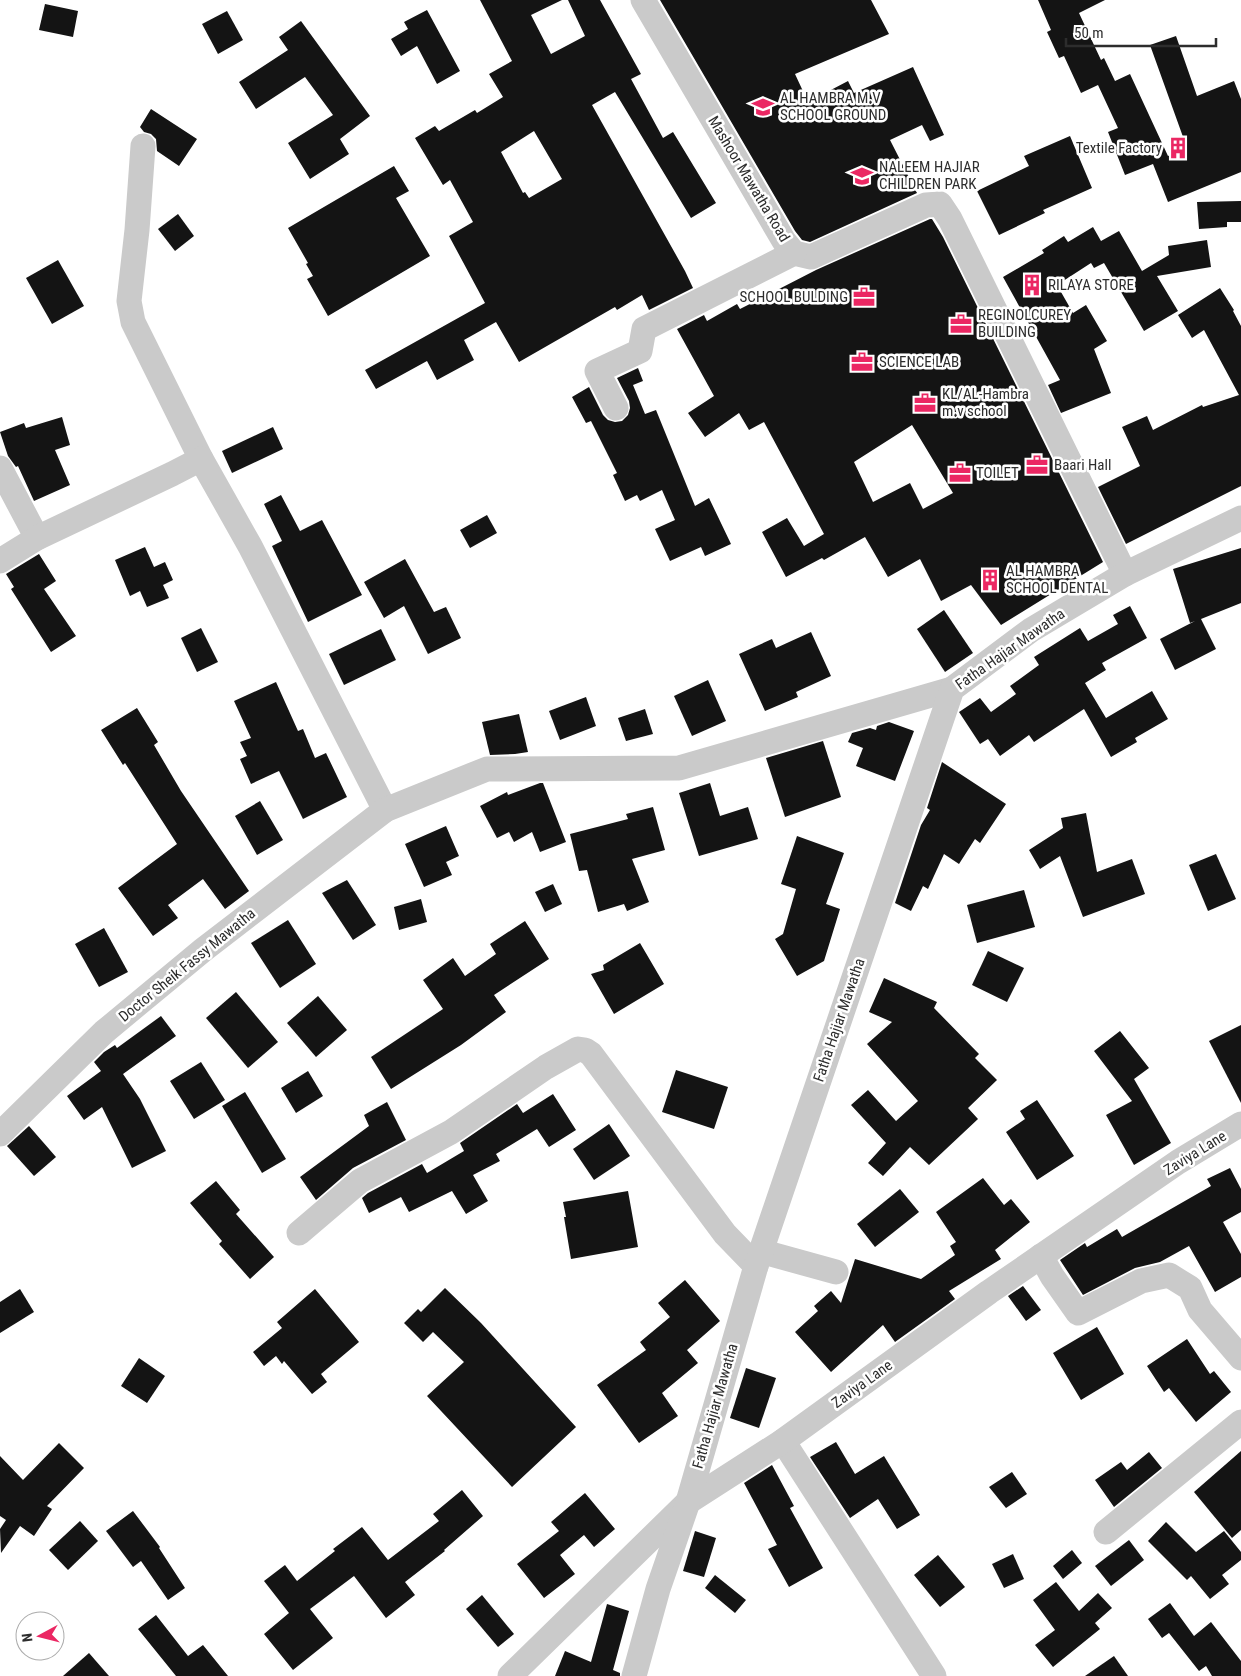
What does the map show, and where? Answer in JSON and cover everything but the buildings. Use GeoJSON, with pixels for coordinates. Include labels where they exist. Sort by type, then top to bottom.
{"type":"FeatureCollection","features":[{"type":"Feature","properties":{"kind":"street","name":"Mashoor Mawatha Road"},"geometry":{"type":"LineString","coordinates":[[644,0],[784,241],[794,252],[811,257],[926,205],[940,204],[950,219],[1124,574]]}},
{"type":"Feature","properties":{"kind":"street"},"geometry":{"type":"LineString","coordinates":[[143,146],[137,230],[129,302],[133,322],[201,459],[250,546],[385,810]]}},
{"type":"Feature","properties":{"kind":"street"},"geometry":{"type":"LineString","coordinates":[[616,408],[597,371],[640,351],[644,329],[794,252]]}},
{"type":"Feature","properties":{"kind":"street"},"geometry":{"type":"LineString","coordinates":[[0,560],[37,538],[201,459]]}},
{"type":"Feature","properties":{"kind":"street"},"geometry":{"type":"LineString","coordinates":[[0,468],[37,538]]}},
{"type":"Feature","properties":{"kind":"street","name":"Fatha Hajiar Mawatha"},"geometry":{"type":"LineString","coordinates":[[634,1676],[658,1589],[688,1502],[758,1258],[952,689],[1031,630],[1124,574],[1241,518]]}},
{"type":"Feature","properties":{"kind":"street","name":"Doctor Sheik Fassy Mawatha"},"geometry":{"type":"LineString","coordinates":[[0,1134],[104,1032],[203,950],[385,810],[487,769],[680,768],[952,689]]}},
{"type":"Feature","properties":{"kind":"street"},"geometry":{"type":"LineString","coordinates":[[299,1233],[360,1181],[451,1132],[546,1067],[578,1049],[585,1050],[591,1054],[725,1234],[758,1258],[836,1272]]}},
{"type":"Feature","properties":{"kind":"street","name":"Zaviya Lane"},"geometry":{"type":"LineString","coordinates":[[510,1676],[688,1502],[783,1441],[1041,1256],[1178,1162],[1241,1124]]}},
{"type":"Feature","properties":{"kind":"street"},"geometry":{"type":"LineString","coordinates":[[1041,1256],[1052,1276],[1078,1313],[1141,1281],[1168,1275],[1190,1288],[1200,1310],[1241,1358]]}},
{"type":"Feature","properties":{"kind":"street"},"geometry":{"type":"LineString","coordinates":[[1106,1532],[1241,1422]]}},
{"type":"Feature","properties":{"kind":"street"},"geometry":{"type":"LineString","coordinates":[[783,1441],[934,1676]]}},
{"type":"Feature","properties":{"kind":"place","name":"AL HAMBRA M.V SCHOOL GROUND"},"geometry":{"type":"Point","coordinates":[763,107]}},
{"type":"Feature","properties":{"kind":"place","name":"Textile Factory"},"geometry":{"type":"Point","coordinates":[1178,148]}},
{"type":"Feature","properties":{"kind":"place","name":"NALEEM HAJIAR CHILDREN PARK"},"geometry":{"type":"Point","coordinates":[862,176]}},
{"type":"Feature","properties":{"kind":"place","name":"RILAYA STORE"},"geometry":{"type":"Point","coordinates":[1032,285]}},
{"type":"Feature","properties":{"kind":"place","name":"SCHOOL BULDING"},"geometry":{"type":"Point","coordinates":[864,297]}},
{"type":"Feature","properties":{"kind":"place","name":"REGINOLCUREY BUILDING"},"geometry":{"type":"Point","coordinates":[961,324]}},
{"type":"Feature","properties":{"kind":"place","name":"SCIENCE LAB"},"geometry":{"type":"Point","coordinates":[862,362]}},
{"type":"Feature","properties":{"kind":"place","name":"KL/AL-Hambra m.v school"},"geometry":{"type":"Point","coordinates":[925,403]}},
{"type":"Feature","properties":{"kind":"place","name":"Baari Hall"},"geometry":{"type":"Point","coordinates":[1037,465]}},
{"type":"Feature","properties":{"kind":"place","name":"TOILET"},"geometry":{"type":"Point","coordinates":[960,473]}},
{"type":"Feature","properties":{"kind":"place","name":"AL HAMBRA SCHOOL DENTAL"},"geometry":{"type":"Point","coordinates":[990,580]}}]}
